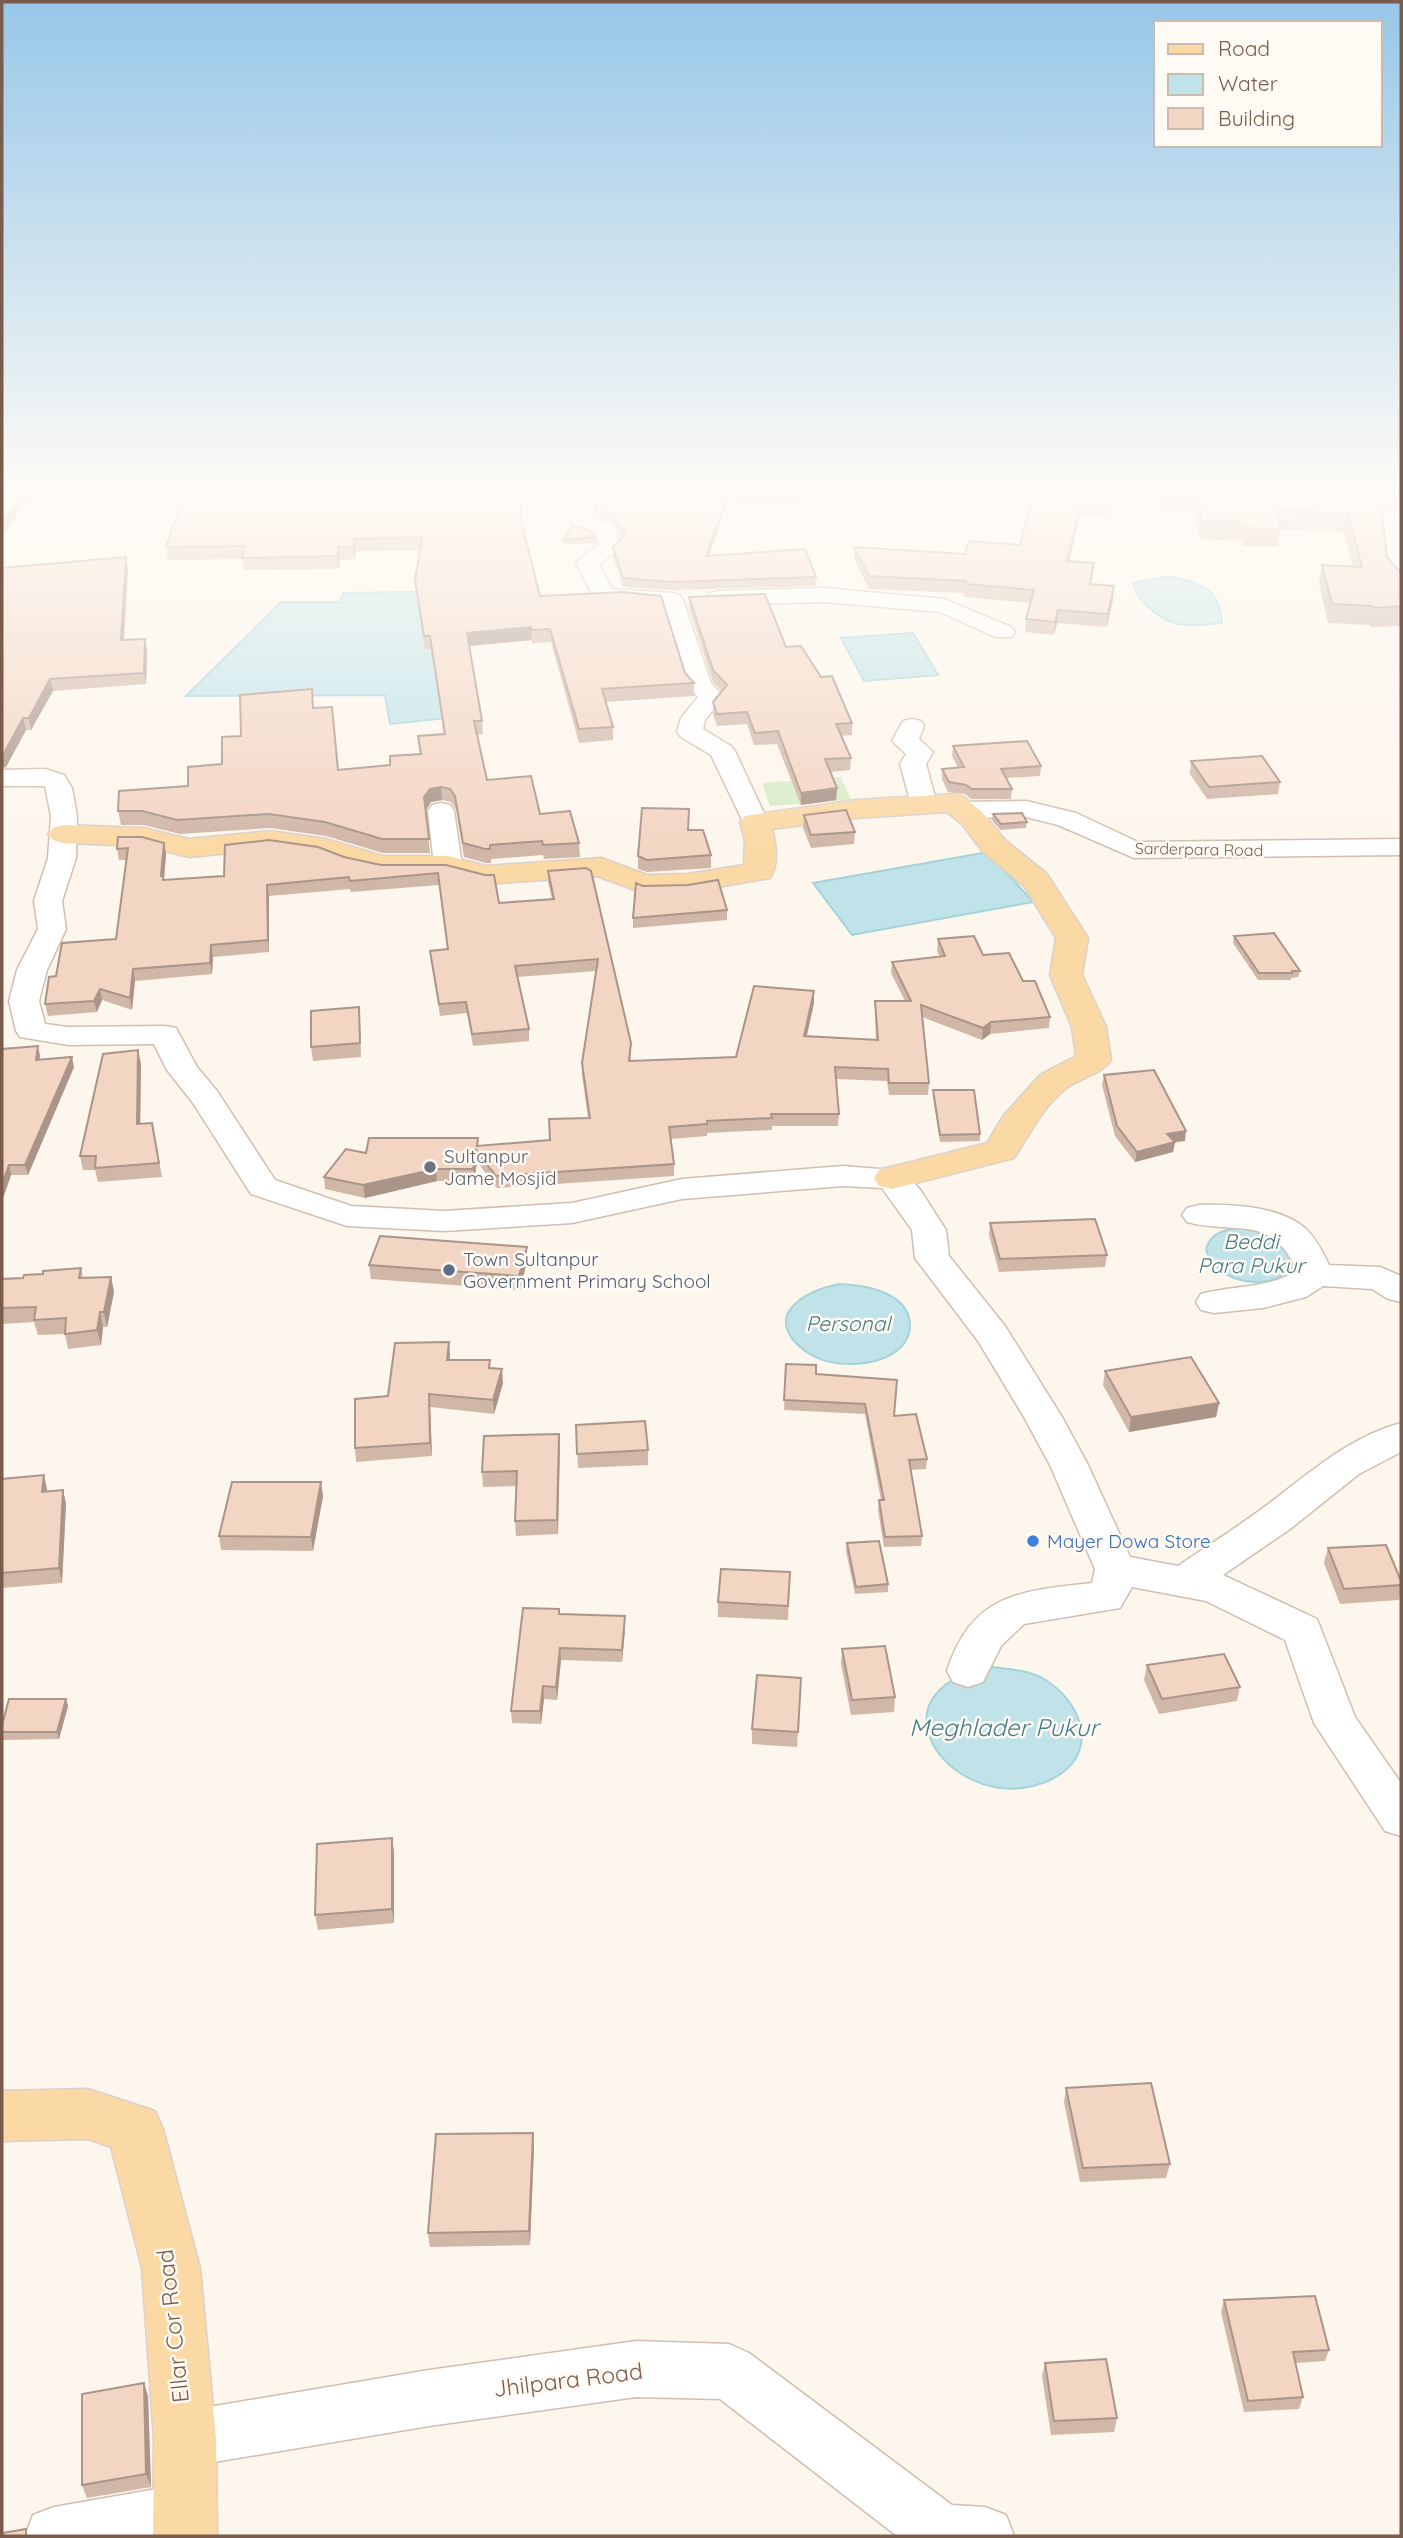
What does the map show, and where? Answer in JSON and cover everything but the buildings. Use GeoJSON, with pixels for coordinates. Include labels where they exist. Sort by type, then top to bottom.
{"type":"FeatureCollection","features":[{"type":"Feature","properties":{"kind":"main road"},"geometry":{"type":"LineString","coordinates":[[63,834],[144,837],[189,848],[270,840],[326,848],[357,860],[383,865],[448,865],[486,874],[601,867],[643,884],[688,883],[760,872],[760,840],[755,822],[786,816],[954,803],[994,846],[1036,880],[1072,938],[1066,975],[1088,1027],[1094,1060],[1052,1082],[1017,1123],[1001,1150],[961,1161],[925,1166],[892,1178]]}},
{"type":"Feature","properties":{"kind":"main road","name":"Ellar Cor Road"},"geometry":{"type":"LineString","coordinates":[[2,2116],[88,2114],[135,2129],[171,2268],[185,2439],[185,2525]]}},
{"type":"Feature","properties":{"kind":"street"},"geometry":{"type":"LineString","coordinates":[[675,610],[700,685],[712,697],[693,718],[690,732],[722,751],[755,822]]}},
{"type":"Feature","properties":{"kind":"street"},"geometry":{"type":"LineString","coordinates":[[954,610],[1003,632]]}},
{"type":"Feature","properties":{"kind":"street"},"geometry":{"type":"LineString","coordinates":[[912,726],[905,741],[920,752],[913,764],[924,804]]}},
{"type":"Feature","properties":{"kind":"street"},"geometry":{"type":"LineString","coordinates":[[2,778],[46,777],[55,781],[62,799],[62,858],[48,901],[52,929],[32,970],[24,1001],[31,1031],[68,1036],[165,1035],[183,1070],[206,1098],[263,1187],[348,1216],[444,1221],[572,1213],[682,1189],[843,1176],[892,1178],[909,1198],[929,1230],[932,1258],[992,1334],[1043,1417],[1069,1465],[1115,1569],[1113,1584],[1105,1597],[1015,1610],[992,1629],[972,1653],[968,1671]]}},
{"type":"Feature","properties":{"kind":"street","name":"Sarderpara Road"},"geometry":{"type":"LineString","coordinates":[[962,810],[1026,809],[1067,819],[1134,850],[1401,847]]}},
{"type":"Feature","properties":{"kind":"street"},"geometry":{"type":"LineString","coordinates":[[441,811],[448,865]]}},
{"type":"Feature","properties":{"kind":"street"},"geometry":{"type":"LineString","coordinates":[[1199,1215],[1226,1214],[1274,1226],[1297,1239],[1317,1275]]}},
{"type":"Feature","properties":{"kind":"street"},"geometry":{"type":"LineString","coordinates":[[1214,1302],[1264,1297],[1293,1289],[1317,1275],[1380,1278],[1401,1291]]}},
{"type":"Feature","properties":{"kind":"street"},"geometry":{"type":"LineString","coordinates":[[1184,1582],[1276,1518],[1345,1465],[1401,1436]]}},
{"type":"Feature","properties":{"kind":"street"},"geometry":{"type":"LineString","coordinates":[[1115,1569],[1215,1588],[1302,1630],[1336,1723],[1401,1818]]}},
{"type":"Feature","properties":{"kind":"street"},"geometry":{"type":"LineString","coordinates":[[1313,1630],[1348,1720],[1401,1794]]}},
{"type":"Feature","properties":{"kind":"street","name":"Jhilpara Road"},"geometry":{"type":"LineString","coordinates":[[185,2439],[429,2398],[636,2369],[729,2372],[942,2534],[985,2536]]}},
{"type":"Feature","properties":{"kind":"street"},"geometry":{"type":"LineString","coordinates":[[54,2536],[185,2525]]}},
{"type":"Feature","properties":{"kind":"green space"},"geometry":{"type":"Polygon","coordinates":[[[841,777],[851,800],[770,806],[762,783],[841,777]]]}},
{"type":"Feature","properties":{"kind":"water"},"geometry":{"type":"Polygon","coordinates":[[[272,610],[456,610],[449,623],[456,717],[390,724],[385,695],[186,696],[272,610]]]}},
{"type":"Feature","properties":{"kind":"water"},"geometry":{"type":"Polygon","coordinates":[[[1152,610],[1220,610],[1222,623],[1179,624],[1152,610]]]}},
{"type":"Feature","properties":{"kind":"water"},"geometry":{"type":"Polygon","coordinates":[[[913,633],[938,675],[864,681],[841,638],[913,633]]]}},
{"type":"Feature","properties":{"kind":"water"},"geometry":{"type":"Polygon","coordinates":[[[988,852],[1033,902],[852,935],[813,883],[988,852]]]}},
{"type":"Feature","properties":{"kind":"water","name":"Beddi Para Pukur"},"geometry":{"type":"Polygon","coordinates":[[[1240,1227],[1255,1228],[1282,1238],[1294,1265],[1273,1280],[1259,1282],[1232,1277],[1220,1270],[1211,1261],[1206,1249],[1208,1243],[1219,1233],[1240,1227]]]}},
{"type":"Feature","properties":{"kind":"water","name":"Personal"},"geometry":{"type":"Polygon","coordinates":[[[840,1284],[862,1286],[886,1293],[904,1307],[909,1316],[910,1328],[901,1347],[867,1363],[840,1363],[815,1357],[792,1339],[786,1327],[787,1316],[792,1307],[813,1292],[840,1284]]]}},
{"type":"Feature","properties":{"kind":"water","name":"Meghlader Pukur"},"geometry":{"type":"Polygon","coordinates":[[[992,1667],[1025,1672],[1044,1679],[1058,1689],[1077,1715],[1081,1744],[1076,1757],[1066,1770],[1050,1780],[1015,1788],[982,1784],[955,1769],[936,1749],[927,1725],[931,1701],[952,1681],[992,1667]]]}},
{"type":"Feature","properties":{"kind":"place","name":"Sultanpur Jame Mosjid"},"geometry":{"type":"Point","coordinates":[430,1167]}},
{"type":"Feature","properties":{"kind":"place","name":"Town Sultanpur Government Primary School"},"geometry":{"type":"Point","coordinates":[449,1270]}},
{"type":"Feature","properties":{"kind":"place","name":"Mayer Dowa Store"},"geometry":{"type":"Point","coordinates":[1033,1541]}}]}
